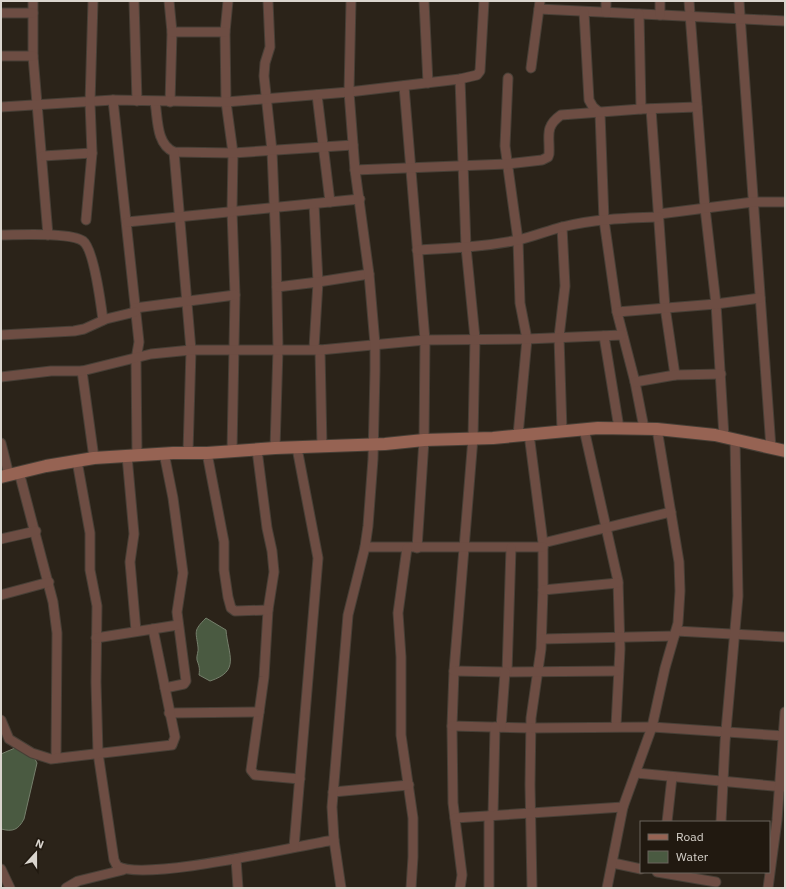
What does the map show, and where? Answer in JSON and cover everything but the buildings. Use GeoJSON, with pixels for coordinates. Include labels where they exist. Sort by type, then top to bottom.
{"type":"FeatureCollection","features":[{"type":"Feature","properties":{"kind":"street"},"geometry":{"type":"LineString","coordinates":[[33,1],[33,56],[43,156],[48,235]]}},
{"type":"Feature","properties":{"kind":"street"},"geometry":{"type":"LineString","coordinates":[[86,220],[92,153],[90,103],[93,1]]}},
{"type":"Feature","properties":{"kind":"street"},"geometry":{"type":"LineString","coordinates":[[134,1],[137,101]]}},
{"type":"Feature","properties":{"kind":"street"},"geometry":{"type":"LineString","coordinates":[[169,1],[172,32],[170,102]]}},
{"type":"Feature","properties":{"kind":"street"},"geometry":{"type":"LineString","coordinates":[[228,1],[225,32],[226,102],[233,153],[232,211],[236,295],[233,350],[232,451]]}},
{"type":"Feature","properties":{"kind":"street"},"geometry":{"type":"LineString","coordinates":[[268,1],[270,47],[265,63],[264,76],[272,151],[278,286],[276,448]]}},
{"type":"Feature","properties":{"kind":"street"},"geometry":{"type":"LineString","coordinates":[[341,888],[334,840],[332,807],[333,792],[348,615],[365,547],[374,444],[375,344],[369,274],[355,170],[349,92],[351,1]]}},
{"type":"Feature","properties":{"kind":"street"},"geometry":{"type":"LineString","coordinates":[[424,1],[428,83]]}},
{"type":"Feature","properties":{"kind":"street"},"geometry":{"type":"LineString","coordinates":[[1,108],[38,104],[90,103],[113,100],[155,102],[226,102],[266,100],[460,79],[477,75],[480,71],[484,1]]}},
{"type":"Feature","properties":{"kind":"street"},"geometry":{"type":"LineString","coordinates":[[606,1],[606,12]]}},
{"type":"Feature","properties":{"kind":"street"},"geometry":{"type":"LineString","coordinates":[[660,1],[660,15]]}},
{"type":"Feature","properties":{"kind":"street"},"geometry":{"type":"LineString","coordinates":[[689,1],[689,17],[705,208],[716,304],[721,374],[730,438],[738,596],[726,733],[721,821]]}},
{"type":"Feature","properties":{"kind":"street"},"geometry":{"type":"LineString","coordinates":[[738,1],[770,448]]}},
{"type":"Feature","properties":{"kind":"street"},"geometry":{"type":"LineString","coordinates":[[531,68],[540,5],[584,12],[785,21]]}},
{"type":"Feature","properties":{"kind":"street"},"geometry":{"type":"LineString","coordinates":[[584,12],[590,100],[593,107],[600,113],[604,220],[617,312],[635,382],[644,428]]}},
{"type":"Feature","properties":{"kind":"street"},"geometry":{"type":"LineString","coordinates":[[1,13],[33,13]]}},
{"type":"Feature","properties":{"kind":"street"},"geometry":{"type":"LineString","coordinates":[[639,14],[641,109]]}},
{"type":"Feature","properties":{"kind":"street"},"geometry":{"type":"LineString","coordinates":[[172,32],[225,32]]}},
{"type":"Feature","properties":{"kind":"street"},"geometry":{"type":"LineString","coordinates":[[1,56],[33,56]]}},
{"type":"Feature","properties":{"kind":"street"},"geometry":{"type":"LineString","coordinates":[[508,78],[505,133],[507,164],[518,240],[520,303],[527,339],[524,434],[543,545],[542,639],[531,728],[530,812],[532,888]]}},
{"type":"Feature","properties":{"kind":"street"},"geometry":{"type":"LineString","coordinates":[[460,79],[466,247],[475,338],[473,438],[454,671],[452,726],[453,803],[462,875],[460,888]]}},
{"type":"Feature","properties":{"kind":"street"},"geometry":{"type":"LineString","coordinates":[[404,86],[425,340],[424,440],[417,548]]}},
{"type":"Feature","properties":{"kind":"street"},"geometry":{"type":"LineString","coordinates":[[317,95],[325,147],[330,202]]}},
{"type":"Feature","properties":{"kind":"street"},"geometry":{"type":"LineString","coordinates":[[113,100],[139,342],[136,359],[132,456],[134,534],[130,562],[136,631]]}},
{"type":"Feature","properties":{"kind":"street"},"geometry":{"type":"LineString","coordinates":[[155,102],[162,142],[168,149],[174,152],[233,153],[353,145]]}},
{"type":"Feature","properties":{"kind":"street"},"geometry":{"type":"LineString","coordinates":[[355,170],[507,164],[542,160],[548,157],[550,126],[553,120],[561,115],[641,109],[697,107]]}},
{"type":"Feature","properties":{"kind":"street"},"geometry":{"type":"LineString","coordinates":[[651,109],[665,307],[675,376]]}},
{"type":"Feature","properties":{"kind":"street"},"geometry":{"type":"LineString","coordinates":[[174,152],[191,350],[188,452]]}},
{"type":"Feature","properties":{"kind":"street"},"geometry":{"type":"LineString","coordinates":[[43,156],[92,153]]}},
{"type":"Feature","properties":{"kind":"street"},"geometry":{"type":"LineString","coordinates":[[127,222],[275,206],[314,204],[360,199]]}},
{"type":"Feature","properties":{"kind":"street"},"geometry":{"type":"LineString","coordinates":[[417,250],[466,247],[518,240],[562,227],[604,220],[659,215],[753,202],[785,202]]}},
{"type":"Feature","properties":{"kind":"street"},"geometry":{"type":"LineString","coordinates":[[314,204],[318,282],[314,348],[320,350]]}},
{"type":"Feature","properties":{"kind":"street"},"geometry":{"type":"LineString","coordinates":[[562,227],[565,286],[559,337],[562,431]]}},
{"type":"Feature","properties":{"kind":"street"},"geometry":{"type":"LineString","coordinates":[[1,235],[48,235],[76,237],[84,242],[88,248],[98,290],[103,320]]}},
{"type":"Feature","properties":{"kind":"street"},"geometry":{"type":"LineString","coordinates":[[278,286],[318,282],[369,274]]}},
{"type":"Feature","properties":{"kind":"street"},"geometry":{"type":"LineString","coordinates":[[1,335],[74,331],[84,329],[103,320],[135,310],[186,301],[236,295]]}},
{"type":"Feature","properties":{"kind":"street"},"geometry":{"type":"LineString","coordinates":[[617,312],[716,304],[760,298]]}},
{"type":"Feature","properties":{"kind":"street"},"geometry":{"type":"LineString","coordinates":[[1,377],[51,371],[82,371],[159,353],[191,350],[320,350],[425,340],[475,338],[527,339],[622,335]]}},
{"type":"Feature","properties":{"kind":"street"},"geometry":{"type":"LineString","coordinates":[[604,336],[620,428]]}},
{"type":"Feature","properties":{"kind":"street"},"geometry":{"type":"LineString","coordinates":[[320,350],[322,447]]}},
{"type":"Feature","properties":{"kind":"street"},"geometry":{"type":"LineString","coordinates":[[82,371],[94,458]]}},
{"type":"Feature","properties":{"kind":"street"},"geometry":{"type":"LineString","coordinates":[[635,382],[675,376],[721,374]]}},
{"type":"Feature","properties":{"kind":"street"},"geometry":{"type":"LineString","coordinates":[[10,475],[94,458],[164,453],[207,453],[276,448],[374,444],[584,429],[657,429],[730,438],[785,451]]}},
{"type":"Feature","properties":{"kind":"street"},"geometry":{"type":"LineString","coordinates":[[584,429],[618,583],[620,636],[616,726]]}},
{"type":"Feature","properties":{"kind":"street"},"geometry":{"type":"LineString","coordinates":[[607,888],[623,807],[652,727],[665,668],[675,634],[680,591],[679,562],[657,429]]}},
{"type":"Feature","properties":{"kind":"street"},"geometry":{"type":"LineString","coordinates":[[1,443],[10,475],[36,531],[48,582],[57,633],[56,758]]}},
{"type":"Feature","properties":{"kind":"street"},"geometry":{"type":"LineString","coordinates":[[294,847],[318,558],[297,448]]}},
{"type":"Feature","properties":{"kind":"street"},"geometry":{"type":"LineString","coordinates":[[256,450],[274,572],[268,610],[264,677],[251,770],[255,774],[300,779]]}},
{"type":"Feature","properties":{"kind":"street"},"geometry":{"type":"LineString","coordinates":[[164,453],[173,498],[183,573],[177,612],[186,681],[184,684],[164,688]]}},
{"type":"Feature","properties":{"kind":"street"},"geometry":{"type":"LineString","coordinates":[[207,453],[224,542],[224,570],[231,608],[235,611],[268,610]]}},
{"type":"Feature","properties":{"kind":"street"},"geometry":{"type":"LineString","coordinates":[[77,461],[90,533],[90,570],[97,606],[96,682],[98,754],[114,860],[117,866],[123,870]]}},
{"type":"Feature","properties":{"kind":"street"},"geometry":{"type":"LineString","coordinates":[[365,547],[511,548],[543,545],[671,512]]}},
{"type":"Feature","properties":{"kind":"street"},"geometry":{"type":"LineString","coordinates":[[1,540],[36,531]]}},
{"type":"Feature","properties":{"kind":"street"},"geometry":{"type":"LineString","coordinates":[[407,548],[398,613],[401,657],[401,735],[413,818],[413,857],[410,888]]}},
{"type":"Feature","properties":{"kind":"street"},"geometry":{"type":"LineString","coordinates":[[489,888],[491,816],[498,727],[506,672],[511,548]]}},
{"type":"Feature","properties":{"kind":"street"},"geometry":{"type":"LineString","coordinates":[[1,594],[48,582]]}},
{"type":"Feature","properties":{"kind":"street"},"geometry":{"type":"LineString","coordinates":[[543,590],[618,583]]}},
{"type":"Feature","properties":{"kind":"street"},"geometry":{"type":"LineString","coordinates":[[96,638],[178,625]]}},
{"type":"Feature","properties":{"kind":"street"},"geometry":{"type":"LineString","coordinates":[[1,720],[9,739],[18,746],[32,753],[51,759],[172,745],[175,737],[153,629]]}},
{"type":"Feature","properties":{"kind":"street"},"geometry":{"type":"LineString","coordinates":[[542,639],[675,634],[785,637]]}},
{"type":"Feature","properties":{"kind":"street"},"geometry":{"type":"LineString","coordinates":[[454,671],[618,671]]}},
{"type":"Feature","properties":{"kind":"street"},"geometry":{"type":"LineString","coordinates":[[169,713],[259,712]]}},
{"type":"Feature","properties":{"kind":"street"},"geometry":{"type":"LineString","coordinates":[[770,873],[782,787],[785,712]]}},
{"type":"Feature","properties":{"kind":"street"},"geometry":{"type":"LineString","coordinates":[[452,726],[531,728],[616,726],[652,727],[784,736]]}},
{"type":"Feature","properties":{"kind":"street"},"geometry":{"type":"LineString","coordinates":[[636,773],[723,783],[782,787]]}},
{"type":"Feature","properties":{"kind":"street"},"geometry":{"type":"LineString","coordinates":[[667,821],[672,777]]}},
{"type":"Feature","properties":{"kind":"street"},"geometry":{"type":"LineString","coordinates":[[333,792],[409,785]]}},
{"type":"Feature","properties":{"kind":"street"},"geometry":{"type":"LineString","coordinates":[[455,818],[623,807]]}},
{"type":"Feature","properties":{"kind":"street"},"geometry":{"type":"LineString","coordinates":[[66,888],[78,881],[123,870],[130,871],[173,868],[334,840]]}},
{"type":"Feature","properties":{"kind":"street"},"geometry":{"type":"LineString","coordinates":[[236,858],[238,888]]}},
{"type":"Feature","properties":{"kind":"street"},"geometry":{"type":"LineString","coordinates":[[613,863],[640,869]]}},
{"type":"Feature","properties":{"kind":"street"},"geometry":{"type":"LineString","coordinates":[[1,868],[10,888]]}},
{"type":"Feature","properties":{"kind":"street"},"geometry":{"type":"LineString","coordinates":[[663,873],[715,885],[717,873]]}},
{"type":"Feature","properties":{"kind":"street"},"geometry":{"type":"LineString","coordinates":[[768,888],[770,873]]}},
{"type":"Feature","properties":{"kind":"water"},"geometry":{"type":"Polygon","coordinates":[[[206,618],[226,630],[230,654],[229,667],[226,672],[220,677],[210,681],[199,675],[197,658],[198,649],[196,631],[206,618]]]}},
{"type":"Feature","properties":{"kind":"water"},"geometry":{"type":"Polygon","coordinates":[[[15,748],[34,757],[37,763],[24,819],[20,826],[9,830],[1,829],[1,754],[15,748]]]}}]}
